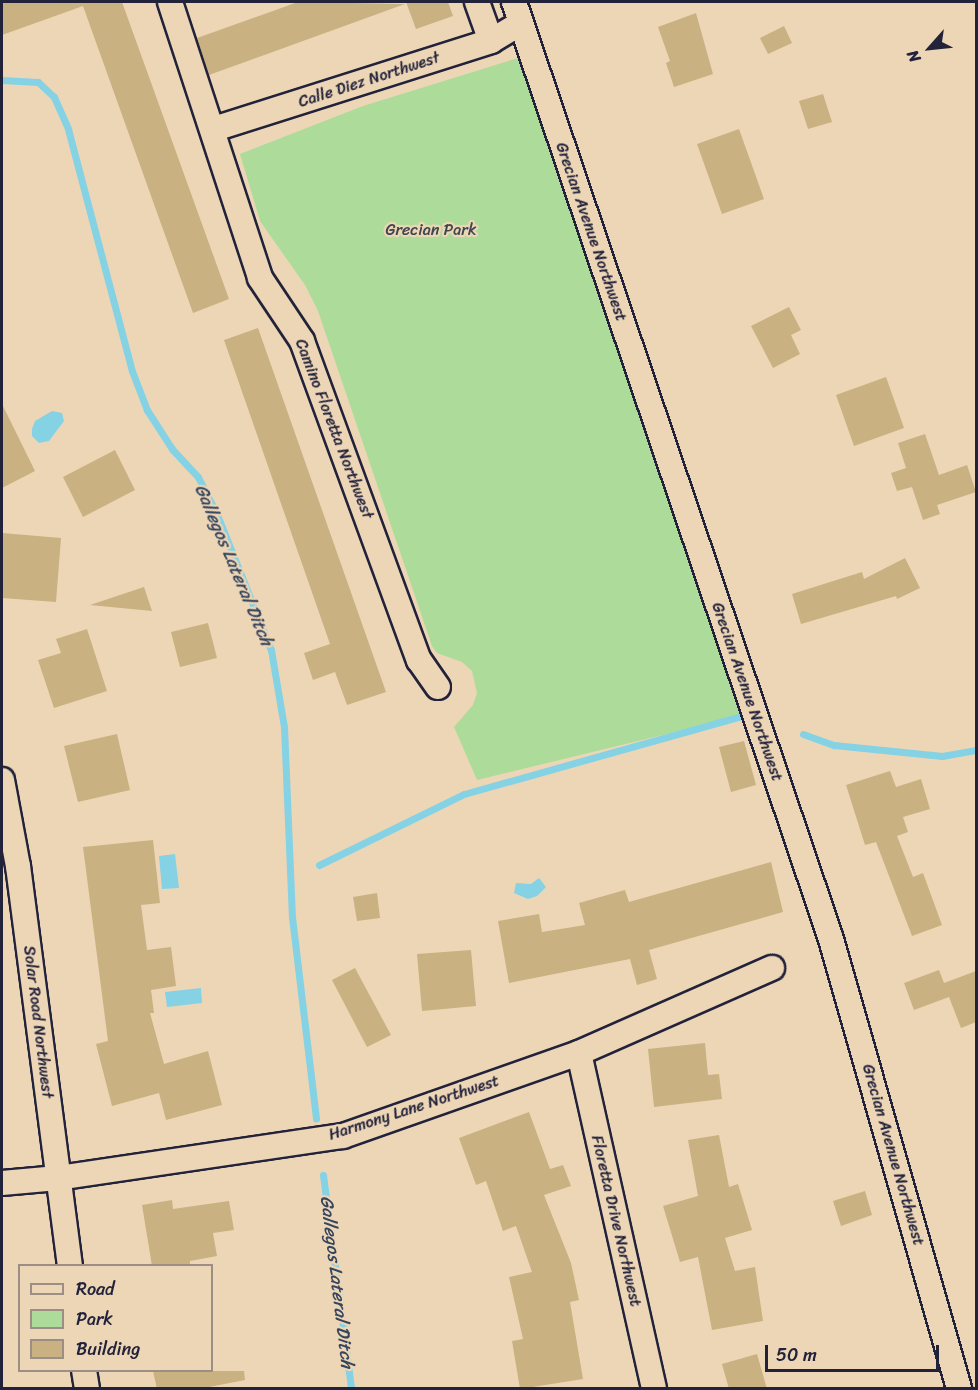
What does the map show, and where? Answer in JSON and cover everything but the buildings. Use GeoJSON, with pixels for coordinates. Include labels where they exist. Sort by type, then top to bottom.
{"type":"FeatureCollection","features":[{"type":"Feature","properties":{"kind":"street","name":"Camino Floretta Northwest"},"geometry":{"type":"LineString","coordinates":[[170,2],[214,129],[260,278],[302,341],[419,660],[438,687]]}},
{"type":"Feature","properties":{"kind":"street"},"geometry":{"type":"LineString","coordinates":[[477,2],[491,41]]}},
{"type":"Feature","properties":{"kind":"street","name":"Calle Diez Northwest"},"geometry":{"type":"LineString","coordinates":[[214,129],[491,41],[517,12]]}},
{"type":"Feature","properties":{"kind":"street","name":"Grecian Avenue Northwest"},"geometry":{"type":"LineString","coordinates":[[517,12],[831,939],[959,1389]]}},
{"type":"Feature","properties":{"kind":"street","name":"Solar Road Northwest"},"geometry":{"type":"LineString","coordinates":[[2,780],[18,866],[70,1264]]}},
{"type":"Feature","properties":{"kind":"street","name":"Harmony Lane Northwest"},"geometry":{"type":"LineString","coordinates":[[2,1183],[58,1178],[343,1136],[579,1053],[772,968]]}},
{"type":"Feature","properties":{"kind":"street","name":"Floretta Drive Northwest"},"geometry":{"type":"LineString","coordinates":[[579,1053],[654,1389]]}},
{"type":"Feature","properties":{"kind":"street"},"geometry":{"type":"LineString","coordinates":[[84,1372],[87,1389]]}},
{"type":"Feature","properties":{"kind":"green space","name":"Grecian Park"},"geometry":{"type":"Polygon","coordinates":[[[518,58],[741,716],[477,780],[454,727],[473,705],[477,693],[472,671],[462,662],[437,653],[432,646],[318,311],[305,285],[260,221],[240,154],[363,106],[518,58]]]}},
{"type":"Feature","properties":{"kind":"water"},"geometry":{"type":"Polygon","coordinates":[[[52,411],[62,413],[64,421],[49,441],[39,443],[32,436],[35,421],[52,411]]]}},
{"type":"Feature","properties":{"kind":"water"},"geometry":{"type":"Polygon","coordinates":[[[175,854],[179,888],[162,889],[159,856],[175,854]]]}},
{"type":"Feature","properties":{"kind":"water"},"geometry":{"type":"Polygon","coordinates":[[[539,878],[546,887],[537,896],[528,899],[514,893],[516,883],[531,884],[539,878]]]}},
{"type":"Feature","properties":{"kind":"water"},"geometry":{"type":"Polygon","coordinates":[[[201,988],[202,1003],[167,1007],[165,992],[201,988]]]}},
{"type":"Feature","properties":{"kind":"waterway","name":"Gallegos Lateral Ditch"},"geometry":{"type":"LineString","coordinates":[[2,80],[38,82],[54,97],[68,129],[132,371],[147,410],[172,449],[198,477],[216,512],[271,650],[284,727],[292,917],[316,1119]]}},
{"type":"Feature","properties":{"kind":"waterway"},"geometry":{"type":"LineString","coordinates":[[319,865],[464,794],[741,716]]}},
{"type":"Feature","properties":{"kind":"waterway"},"geometry":{"type":"LineString","coordinates":[[803,734],[834,745],[942,756],[976,750]]}},
{"type":"Feature","properties":{"kind":"waterway","name":"Gallegos Lateral Ditch"},"geometry":{"type":"LineString","coordinates":[[323,1175],[351,1388]]}}]}
